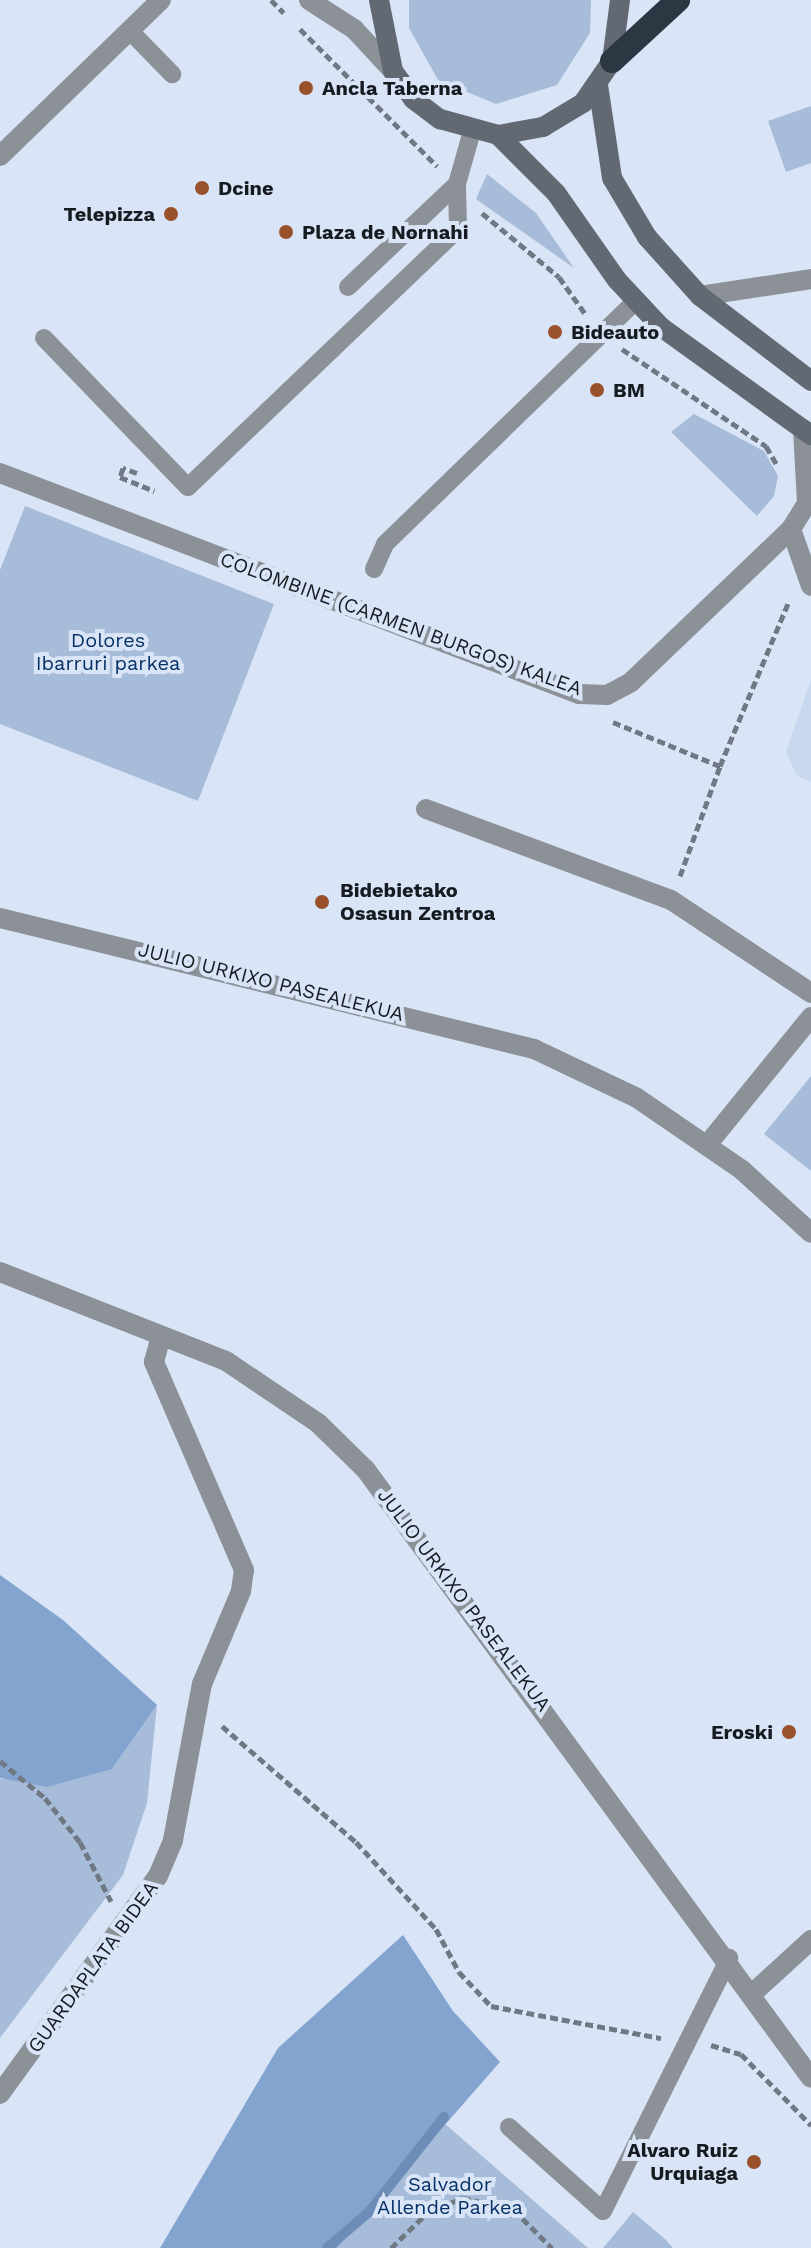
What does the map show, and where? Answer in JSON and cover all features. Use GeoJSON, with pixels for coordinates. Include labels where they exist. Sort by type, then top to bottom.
{"type":"FeatureCollection","features":[{"type":"Feature","properties":{"kind":"highway"},"geometry":{"type":"LineString","coordinates":[[612,61],[678,0]]}},
{"type":"Feature","properties":{"kind":"main road"},"geometry":{"type":"LineString","coordinates":[[379,0],[393,71],[440,119],[472,131],[498,135],[564,117],[598,85],[612,61],[620,0]]}},
{"type":"Feature","properties":{"kind":"main road"},"geometry":{"type":"LineString","coordinates":[[598,85],[612,178],[647,237],[700,296],[811,381]]}},
{"type":"Feature","properties":{"kind":"main road"},"geometry":{"type":"LineString","coordinates":[[498,135],[556,193],[635,302],[807,432]]}},
{"type":"Feature","properties":{"kind":"street"},"geometry":{"type":"LineString","coordinates":[[0,156],[161,0]]}},
{"type":"Feature","properties":{"kind":"street"},"geometry":{"type":"LineString","coordinates":[[309,0],[354,29],[393,71]]}},
{"type":"Feature","properties":{"kind":"street"},"geometry":{"type":"LineString","coordinates":[[700,296],[811,279]]}},
{"type":"Feature","properties":{"kind":"street","name":"COLOMBINE (CARMEN BURGOS) KALEA"},"geometry":{"type":"LineString","coordinates":[[0,473],[579,694],[607,695],[631,682],[791,529],[807,503],[807,432]]}},
{"type":"Feature","properties":{"kind":"street"},"geometry":{"type":"LineString","coordinates":[[791,529],[806,578]]}},
{"type":"Feature","properties":{"kind":"street"},"geometry":{"type":"LineString","coordinates":[[426,809],[671,900],[811,993]]}},
{"type":"Feature","properties":{"kind":"street","name":"JULIO URKIXO PASEALEKUA"},"geometry":{"type":"LineString","coordinates":[[0,918],[507,1039],[597,1076],[707,1145],[811,1233]]}},
{"type":"Feature","properties":{"kind":"street"},"geometry":{"type":"LineString","coordinates":[[707,1145],[811,1017]]}},
{"type":"Feature","properties":{"kind":"street","name":"JULIO URKIXO PASEALEKUA"},"geometry":{"type":"LineString","coordinates":[[783,1207],[811,1222]]}},
{"type":"Feature","properties":{"kind":"street","name":"JULIO URKIXO PASEALEKUA"},"geometry":{"type":"LineString","coordinates":[[0,1272],[161,1336],[199,1347],[263,1384],[366,1470],[729,1958],[811,2078]]}},
{"type":"Feature","properties":{"kind":"street","name":"GUARDAPLATA BIDEA"},"geometry":{"type":"LineString","coordinates":[[0,2094],[128,1919],[173,1840],[195,1717],[244,1570],[154,1362],[161,1336]]}},
{"type":"Feature","properties":{"kind":"street"},"geometry":{"type":"LineString","coordinates":[[753,1993],[811,1940]]}},
{"type":"Feature","properties":{"kind":"lane"},"geometry":{"type":"LineString","coordinates":[[129,30],[172,74]]}},
{"type":"Feature","properties":{"kind":"lane"},"geometry":{"type":"LineString","coordinates":[[44,338],[188,487],[458,229],[457,184],[472,131]]}},
{"type":"Feature","properties":{"kind":"lane"},"geometry":{"type":"LineString","coordinates":[[348,287],[457,184]]}},
{"type":"Feature","properties":{"kind":"lane"},"geometry":{"type":"LineString","coordinates":[[374,569],[385,544],[606,335],[635,302]]}},
{"type":"Feature","properties":{"kind":"lane"},"geometry":{"type":"LineString","coordinates":[[509,2127],[603,2211],[729,1958]]}},
{"type":"Feature","properties":{"kind":"path"},"geometry":{"type":"LineString","coordinates":[[271,0],[457,184],[559,277],[606,335],[700,408],[766,446],[783,476]]}},
{"type":"Feature","properties":{"kind":"path"},"geometry":{"type":"LineString","coordinates":[[671,900],[720,766],[806,578]]}},
{"type":"Feature","properties":{"kind":"path"},"geometry":{"type":"LineString","coordinates":[[579,694],[606,719],[720,766]]}},
{"type":"Feature","properties":{"kind":"path"},"geometry":{"type":"LineString","coordinates":[[195,1717],[240,1740],[356,1842],[436,1929],[459,1972],[491,2006],[741,2054],[811,2125]]}},
{"type":"Feature","properties":{"kind":"path"},"geometry":{"type":"LineString","coordinates":[[0,1761],[45,1798],[128,1919]]}},
{"type":"Feature","properties":{"kind":"path"},"geometry":{"type":"LineString","coordinates":[[391,2248],[428,2212],[482,2198],[514,2210],[552,2248]]}},
{"type":"Feature","properties":{"kind":"shaded area"},"geometry":{"type":"Polygon","coordinates":[[[811,679],[811,782],[797,776],[786,752],[811,679]]]}},
{"type":"Feature","properties":{"kind":"shaded area"},"geometry":{"type":"Polygon","coordinates":[[[0,1575],[63,1620],[157,1705],[112,1769],[47,1787],[0,1778],[0,1575]]]}},
{"type":"Feature","properties":{"kind":"shaded area"},"geometry":{"type":"Polygon","coordinates":[[[403,1935],[453,2011],[500,2062],[337,2248],[160,2248],[278,2048],[403,1935]]]}},
{"type":"Feature","properties":{"kind":"green space"},"geometry":{"type":"Polygon","coordinates":[[[409,0],[591,0],[590,33],[557,85],[496,104],[438,80],[409,28],[409,0]]]}},
{"type":"Feature","properties":{"kind":"green space"},"geometry":{"type":"Polygon","coordinates":[[[811,106],[811,163],[786,172],[768,121],[811,106]]]}},
{"type":"Feature","properties":{"kind":"green space"},"geometry":{"type":"Polygon","coordinates":[[[487,174],[536,213],[574,268],[476,199],[487,174]]]}},
{"type":"Feature","properties":{"kind":"green space"},"geometry":{"type":"Polygon","coordinates":[[[694,414],[764,451],[778,476],[774,496],[757,516],[671,432],[694,414]]]}},
{"type":"Feature","properties":{"kind":"green space","name":"Dolores Ibarruri parkea"},"geometry":{"type":"Polygon","coordinates":[[[25,506],[274,604],[198,801],[0,724],[0,570],[25,506]]]}},
{"type":"Feature","properties":{"kind":"green space"},"geometry":{"type":"Polygon","coordinates":[[[811,1076],[811,1171],[764,1134],[811,1076]]]}},
{"type":"Feature","properties":{"kind":"green space"},"geometry":{"type":"Polygon","coordinates":[[[157,1705],[147,1803],[123,1875],[0,2038],[0,1779],[112,1769],[157,1705]]]}},
{"type":"Feature","properties":{"kind":"green space","name":"Salvador Allende Parkea"},"geometry":{"type":"Polygon","coordinates":[[[444,2123],[588,2248],[337,2248],[444,2123]]]}},
{"type":"Feature","properties":{"kind":"green space"},"geometry":{"type":"Polygon","coordinates":[[[633,2212],[666,2240],[673,2248],[603,2248],[633,2212]]]}},
{"type":"Feature","properties":{"kind":"waterway"},"geometry":{"type":"LineString","coordinates":[[327,2248],[369,2212],[444,2117]]}},
{"type":"Feature","properties":{"kind":"place","name":"Ancla Taberna"},"geometry":{"type":"Point","coordinates":[306,88]}},
{"type":"Feature","properties":{"kind":"place","name":"Dcine"},"geometry":{"type":"Point","coordinates":[202,188]}},
{"type":"Feature","properties":{"kind":"place","name":"Telepizza"},"geometry":{"type":"Point","coordinates":[171,214]}},
{"type":"Feature","properties":{"kind":"place","name":"Plaza de Nornahi"},"geometry":{"type":"Point","coordinates":[286,232]}},
{"type":"Feature","properties":{"kind":"place","name":"Bideauto"},"geometry":{"type":"Point","coordinates":[555,332]}},
{"type":"Feature","properties":{"kind":"place","name":"BM"},"geometry":{"type":"Point","coordinates":[597,390]}},
{"type":"Feature","properties":{"kind":"place","name":"Bidebietako Osasun Zentroa"},"geometry":{"type":"Point","coordinates":[322,902]}},
{"type":"Feature","properties":{"kind":"place","name":"Eroski"},"geometry":{"type":"Point","coordinates":[789,1732]}},
{"type":"Feature","properties":{"kind":"place","name":"Alvaro Ruiz Urquiaga"},"geometry":{"type":"Point","coordinates":[754,2162]}}]}
